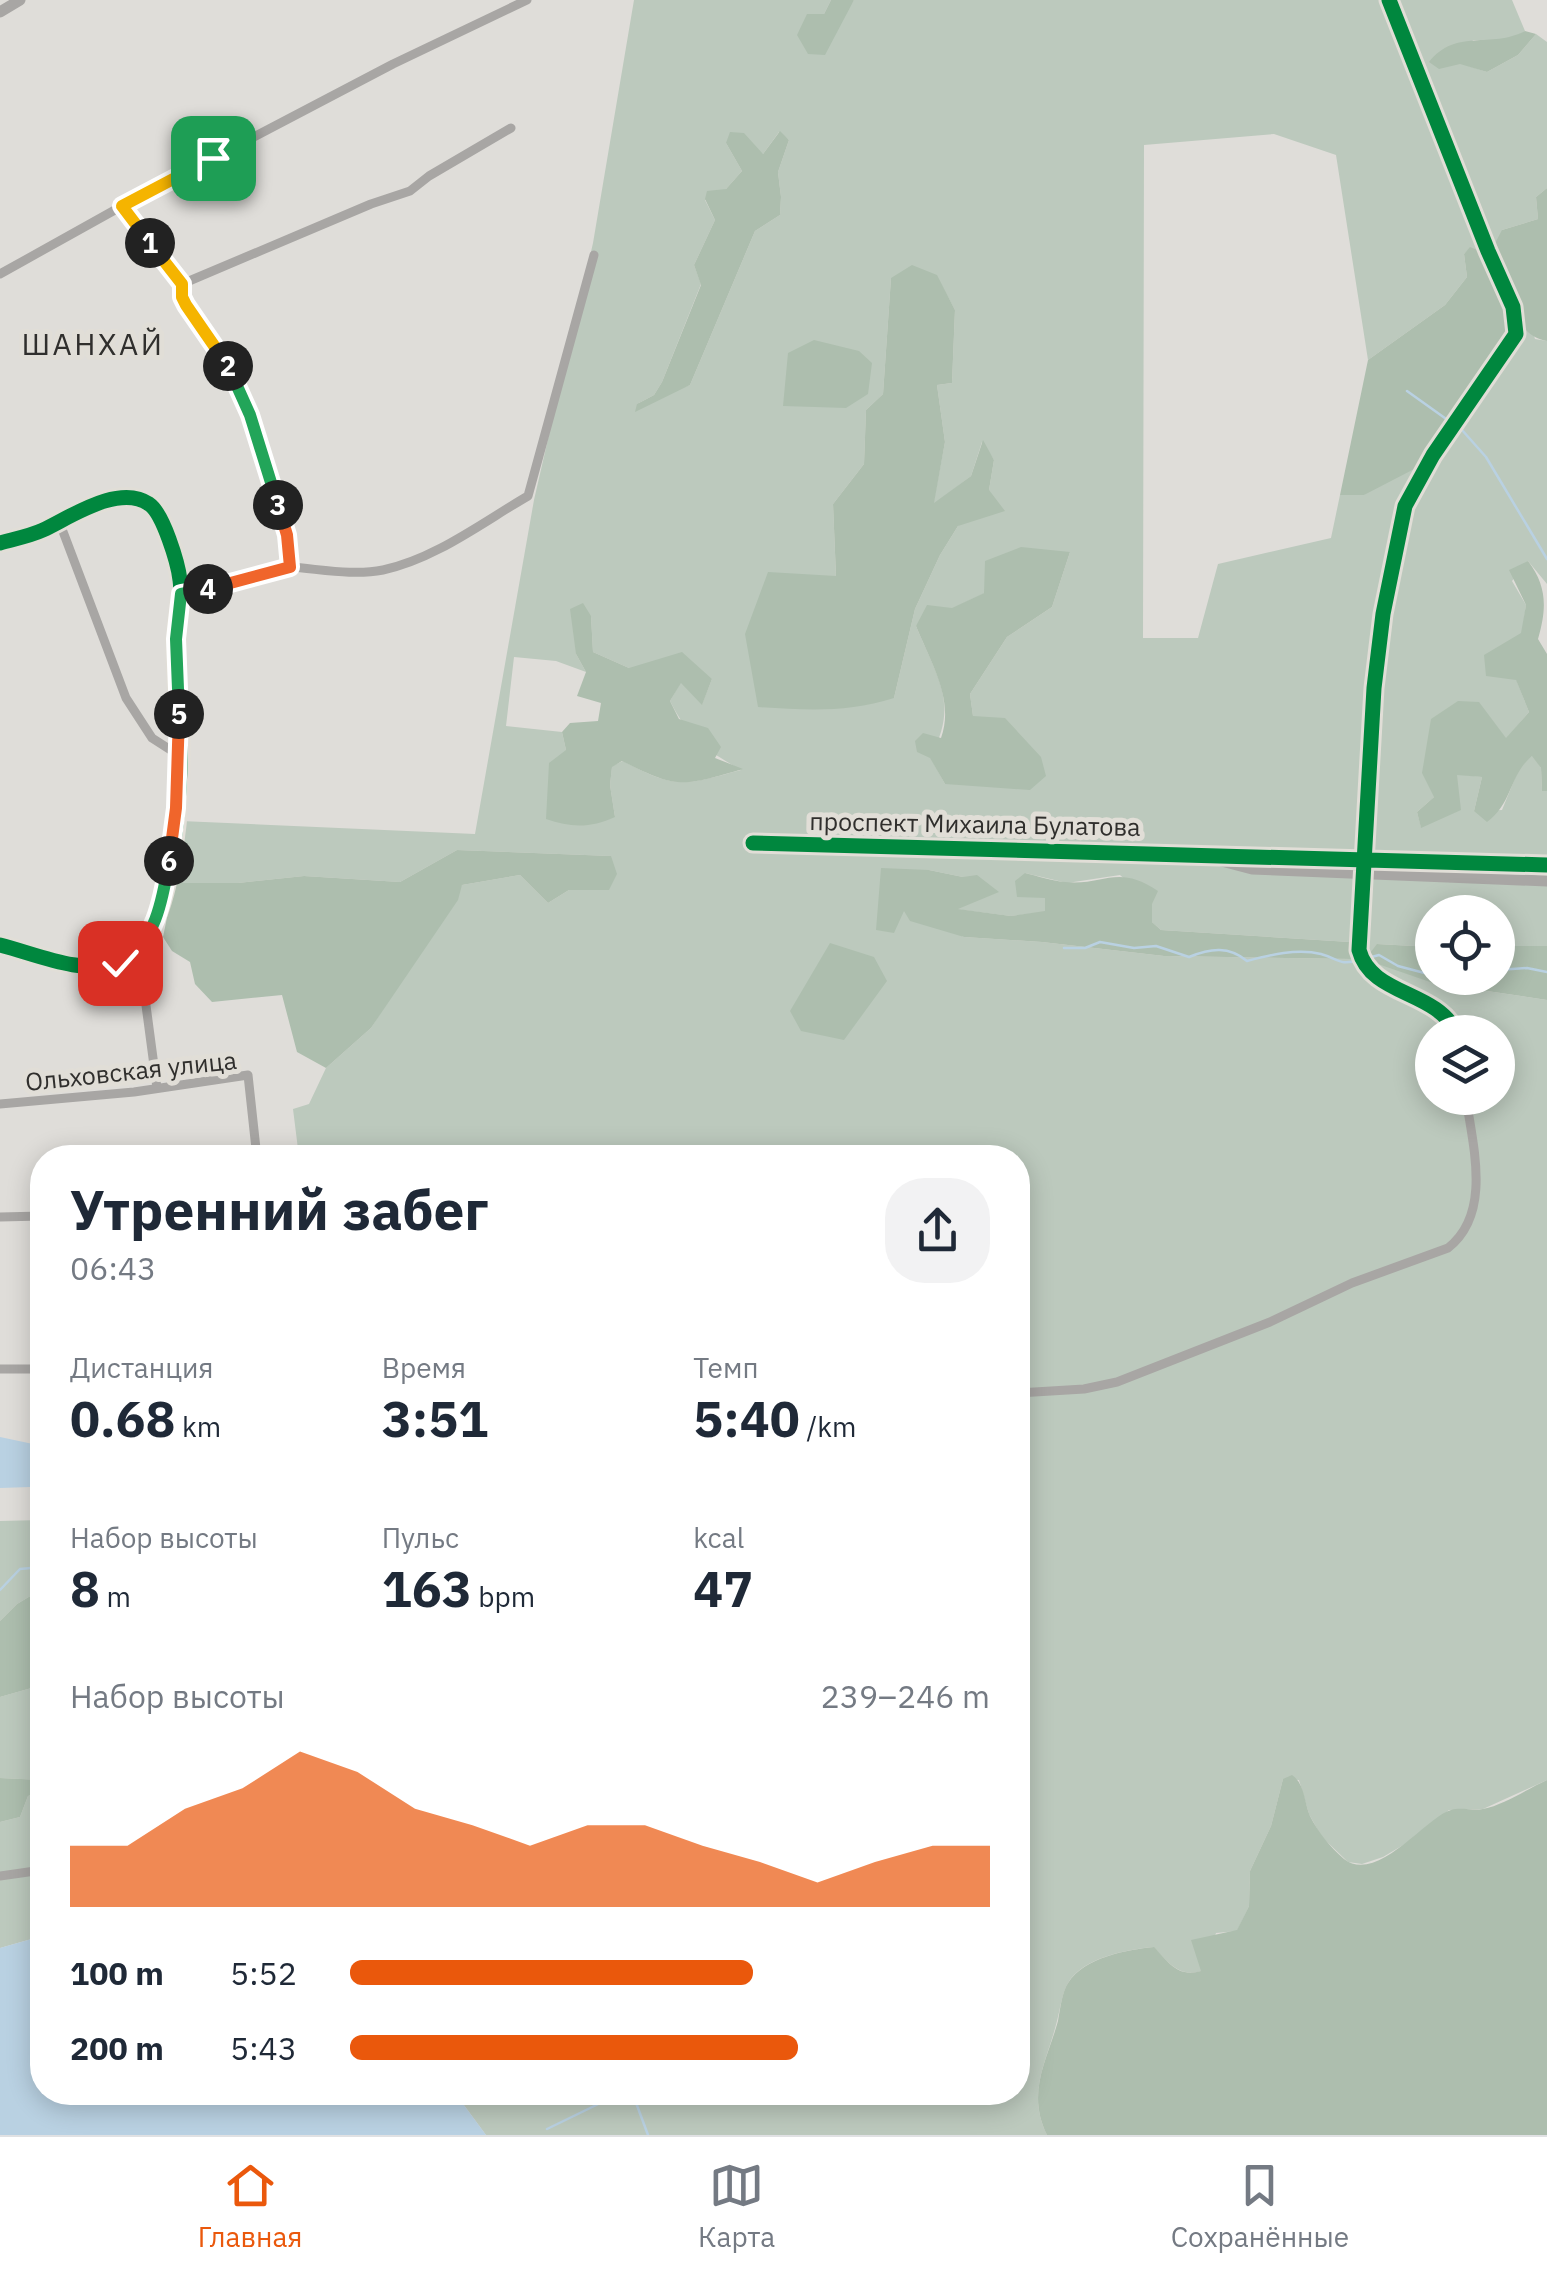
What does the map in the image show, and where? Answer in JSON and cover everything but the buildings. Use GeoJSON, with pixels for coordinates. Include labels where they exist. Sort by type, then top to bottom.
{"type":"FeatureCollection","features":[{"type":"Feature","properties":{"kind":"street"},"geometry":{"type":"LineString","coordinates":[[0,12],[20,0]]}},
{"type":"Feature","properties":{"kind":"street"},"geometry":{"type":"LineString","coordinates":[[0,274],[394,64],[527,0]]}},
{"type":"Feature","properties":{"kind":"street"},"geometry":{"type":"LineString","coordinates":[[1389,0],[1513,306],[1516,334],[1433,455],[1405,506],[1374,688],[1360,950],[1367,970],[1445,1015]]}},
{"type":"Feature","properties":{"kind":"street"},"geometry":{"type":"LineString","coordinates":[[182,284],[371,204],[399,196],[511,128]]}},
{"type":"Feature","properties":{"kind":"street"},"geometry":{"type":"LineString","coordinates":[[122,206],[182,284],[182,297],[230,370],[250,415],[287,535],[290,567]]}},
{"type":"Feature","properties":{"kind":"street"},"geometry":{"type":"LineString","coordinates":[[181,594],[290,567],[368,572],[401,564],[430,552],[528,496],[594,255]]}},
{"type":"Feature","properties":{"kind":"street"},"geometry":{"type":"LineString","coordinates":[[0,544],[102,502],[146,502],[164,528],[180,578],[181,594],[176,639],[180,756],[174,827],[160,906],[148,935],[134,956],[102,966],[76,964],[0,944]]}},
{"type":"Feature","properties":{"kind":"street"},"geometry":{"type":"LineString","coordinates":[[59,521],[126,698],[152,738],[180,756]]}},
{"type":"Feature","properties":{"kind":"street","name":"проспект Михаила Булатова"},"geometry":{"type":"LineString","coordinates":[[753,843],[1547,864]]}},
{"type":"Feature","properties":{"kind":"street","name":"проспект Михаила Булатова"},"geometry":{"type":"LineString","coordinates":[[1196,854],[1252,870],[1547,882]]}},
{"type":"Feature","properties":{"kind":"street"},"geometry":{"type":"LineString","coordinates":[[134,956],[145,998],[157,1088]]}},
{"type":"Feature","properties":{"kind":"street","name":"Ольховская улица"},"geometry":{"type":"LineString","coordinates":[[0,1104],[248,1074],[256,1145]]}},
{"type":"Feature","properties":{"kind":"street"},"geometry":{"type":"LineString","coordinates":[[1030,1393],[1117,1382],[1448,1248],[1460,1239],[1474,1213],[1476,1194],[1468,1115]]}},
{"type":"Feature","properties":{"kind":"street"},"geometry":{"type":"LineString","coordinates":[[0,1217],[30,1216]]}},
{"type":"Feature","properties":{"kind":"street"},"geometry":{"type":"LineString","coordinates":[[0,1369],[30,1369]]}},
{"type":"Feature","properties":{"kind":"street"},"geometry":{"type":"LineString","coordinates":[[0,1876],[30,1872]]}},
{"type":"Feature","properties":{"kind":"green space"},"geometry":{"type":"Polygon","coordinates":[[[634,0],[831,0],[824,14],[797,35],[847,10],[854,0],[1512,0],[1525,31],[1509,40],[1473,40],[1460,63],[1487,72],[1518,55],[1536,34],[1547,42],[1547,188],[1536,197],[1538,219],[1502,230],[1535,339],[1547,341],[1547,584],[1528,561],[1512,581],[1526,605],[1516,679],[1529,712],[1506,739],[1478,702],[1434,797],[1417,812],[1421,827],[1457,774],[1482,777],[1474,811],[1502,810],[1520,766],[1533,755],[1541,768],[1542,791],[1547,791],[1547,946],[1515,946],[1515,895],[1415,895],[1415,946],[1377,944],[1415,970],[1415,995],[1513,995],[1547,1000],[1547,1780],[1483,1809],[1449,1810],[1415,1838],[1362,1864],[1348,1862],[1321,1836],[1309,1814],[1299,1780],[1283,1779],[1271,1826],[1250,1871],[1249,1906],[1237,1931],[1216,1933],[1202,1971],[1180,1970],[1153,1947],[1095,1961],[1068,1983],[1038,2091],[1047,2135],[486,2135],[464,2105],[1030,2105],[1030,1145],[298,1145],[293,1109],[309,1104],[326,1068],[371,1028],[462,885],[520,875],[548,903],[569,890],[609,890],[611,856],[457,850],[400,882],[304,876],[238,883],[174,883],[181,821],[475,834],[534,500],[593,243],[634,0]],[[779,132],[763,154],[726,143],[742,171],[726,189],[705,200],[715,220],[694,265],[701,284],[662,382],[654,395],[637,404],[690,385],[755,231],[780,215],[778,172],[789,140],[779,132]],[[1274,134],[1144,145],[1143,638],[1198,638],[1218,564],[1331,538],[1340,495],[1364,495],[1502,303],[1480,252],[1470,248],[1464,254],[1467,277],[1445,305],[1368,360],[1336,155],[1274,134]],[[936,275],[891,278],[883,394],[866,410],[864,464],[833,504],[836,577],[894,698],[915,609],[958,526],[989,490],[994,460],[982,442],[971,476],[933,505],[945,442],[937,385],[952,383],[955,310],[936,275]],[[1070,552],[916,626],[942,691],[943,721],[930,757],[945,784],[973,716],[970,694],[1007,637],[1052,607],[1070,552]],[[591,616],[576,654],[586,672],[556,661],[514,657],[506,726],[562,732],[566,750],[615,817],[610,785],[612,766],[623,761],[656,777],[681,782],[741,770],[700,743],[670,701],[681,682],[702,704],[712,679],[629,668],[593,652],[591,616]],[[929,870],[904,910],[964,937],[1164,956],[1351,959],[1356,951],[1350,942],[1161,930],[1152,922],[1152,904],[1120,875],[1067,883],[1025,873],[1046,897],[1045,912],[1011,916],[955,909],[963,877],[929,870]]]}},
{"type":"Feature","properties":{"kind":"green space"},"geometry":{"type":"Polygon","coordinates":[[[831,0],[854,0],[825,55],[808,54],[797,35],[807,14],[824,14],[831,0]]]}},
{"type":"Feature","properties":{"kind":"green space"},"geometry":{"type":"Polygon","coordinates":[[[1525,31],[1536,34],[1518,55],[1487,72],[1460,64],[1439,69],[1429,62],[1451,45],[1499,39],[1525,31]]]}},
{"type":"Feature","properties":{"kind":"green space"},"geometry":{"type":"Polygon","coordinates":[[[780,131],[789,140],[778,172],[780,215],[755,231],[690,385],[635,412],[637,404],[654,395],[662,382],[701,285],[694,265],[715,220],[705,199],[707,191],[726,189],[742,171],[726,143],[730,132],[744,133],[763,154],[780,131]]]}},
{"type":"Feature","properties":{"kind":"green space"},"geometry":{"type":"Polygon","coordinates":[[[1547,188],[1547,341],[1534,336],[1516,317],[1493,247],[1502,230],[1538,219],[1536,197],[1547,188]]]}},
{"type":"Feature","properties":{"kind":"green space"},"geometry":{"type":"Polygon","coordinates":[[[1470,247],[1480,251],[1508,327],[1474,391],[1420,466],[1364,495],[1340,495],[1368,360],[1445,305],[1467,277],[1464,254],[1470,247]]]}},
{"type":"Feature","properties":{"kind":"green space"},"geometry":{"type":"Polygon","coordinates":[[[912,265],[937,275],[955,310],[952,383],[937,385],[945,442],[934,503],[971,476],[983,440],[994,460],[989,490],[1005,511],[958,526],[940,555],[915,609],[894,698],[843,708],[758,707],[745,634],[768,572],[836,576],[833,504],[864,464],[866,410],[883,394],[891,278],[912,265]]]}},
{"type":"Feature","properties":{"kind":"green space"},"geometry":{"type":"Polygon","coordinates":[[[814,340],[859,351],[872,363],[868,394],[846,408],[783,406],[788,353],[814,340]]]}},
{"type":"Feature","properties":{"kind":"green space"},"geometry":{"type":"Polygon","coordinates":[[[1021,547],[1070,552],[1052,607],[1007,637],[970,694],[973,716],[1005,718],[1041,757],[1046,776],[1030,790],[945,784],[930,758],[917,752],[915,741],[923,733],[941,738],[945,709],[939,681],[916,626],[927,605],[952,608],[984,593],[985,561],[1021,547]]]}},
{"type":"Feature","properties":{"kind":"green space"},"geometry":{"type":"Polygon","coordinates":[[[1528,561],[1544,598],[1538,639],[1547,654],[1547,791],[1542,791],[1541,768],[1532,756],[1502,806],[1487,822],[1474,811],[1482,777],[1457,775],[1461,810],[1421,828],[1417,812],[1434,797],[1422,773],[1431,719],[1458,701],[1479,702],[1506,738],[1529,712],[1516,680],[1486,676],[1484,655],[1521,633],[1526,605],[1509,570],[1528,561]]]}},
{"type":"Feature","properties":{"kind":"green space"},"geometry":{"type":"Polygon","coordinates":[[[583,603],[591,616],[593,652],[629,668],[682,652],[712,679],[702,705],[681,683],[670,701],[679,719],[708,728],[721,747],[715,758],[743,769],[681,782],[657,777],[622,761],[612,767],[610,785],[615,817],[581,826],[546,819],[549,763],[566,750],[562,732],[570,723],[598,721],[601,703],[577,696],[586,672],[576,654],[570,609],[583,603]]]}},
{"type":"Feature","properties":{"kind":"green space"},"geometry":{"type":"Polygon","coordinates":[[[457,850],[611,856],[617,874],[609,890],[569,890],[548,903],[520,875],[462,885],[458,900],[371,1028],[326,1068],[297,1052],[282,995],[212,1002],[195,984],[190,962],[172,951],[163,937],[174,883],[238,883],[304,876],[400,882],[457,850]]]}},
{"type":"Feature","properties":{"kind":"green space"},"geometry":{"type":"Polygon","coordinates":[[[881,868],[929,870],[963,877],[977,875],[999,892],[958,909],[1011,916],[1045,911],[1045,898],[1017,897],[1015,881],[1025,873],[1065,882],[1132,878],[1158,891],[1152,904],[1152,922],[1161,930],[1350,942],[1356,951],[1351,959],[1164,956],[964,937],[910,921],[904,911],[894,933],[876,930],[881,868]]]}},
{"type":"Feature","properties":{"kind":"green space"},"geometry":{"type":"Polygon","coordinates":[[[830,943],[874,957],[887,981],[844,1040],[801,1031],[790,1011],[830,943]]]}},
{"type":"Feature","properties":{"kind":"green space"},"geometry":{"type":"Polygon","coordinates":[[[1377,944],[1415,946],[1415,977],[1375,963],[1370,953],[1377,944]]]}},
{"type":"Feature","properties":{"kind":"green space"},"geometry":{"type":"Polygon","coordinates":[[[1515,946],[1547,946],[1547,1000],[1513,995],[1515,946]]]}},
{"type":"Feature","properties":{"kind":"green space"},"geometry":{"type":"Polygon","coordinates":[[[30,1520],[30,1596],[0,1621],[0,1521],[30,1520]]]}},
{"type":"Feature","properties":{"kind":"green space"},"geometry":{"type":"Polygon","coordinates":[[[30,1596],[30,1688],[0,1697],[0,1621],[30,1596]]]}},
{"type":"Feature","properties":{"kind":"green space"},"geometry":{"type":"Polygon","coordinates":[[[30,1688],[30,1779],[0,1778],[0,1697],[30,1688]]]}},
{"type":"Feature","properties":{"kind":"green space"},"geometry":{"type":"Polygon","coordinates":[[[1292,1775],[1321,1833],[1344,1859],[1357,1865],[1386,1857],[1451,1810],[1491,1807],[1547,1780],[1547,2135],[1047,2135],[1038,2091],[1068,1983],[1095,1961],[1154,1947],[1180,1970],[1201,1971],[1191,1940],[1237,1930],[1249,1906],[1250,1871],[1271,1826],[1283,1779],[1292,1775]]]}},
{"type":"Feature","properties":{"kind":"green space"},"geometry":{"type":"Polygon","coordinates":[[[0,1778],[30,1779],[30,1795],[20,1817],[0,1822],[0,1778]]]}},
{"type":"Feature","properties":{"kind":"green space"},"geometry":{"type":"Polygon","coordinates":[[[28,1796],[30,1939],[0,1948],[0,1822],[20,1817],[28,1796]]]}},
{"type":"Feature","properties":{"kind":"water"},"geometry":{"type":"Polygon","coordinates":[[[0,1437],[30,1443],[30,1487],[0,1488],[0,1437]]]}},
{"type":"Feature","properties":{"kind":"water"},"geometry":{"type":"Polygon","coordinates":[[[30,1939],[30,2105],[464,2105],[486,2135],[0,2135],[0,1948],[30,1939]]]}},
{"type":"Feature","properties":{"kind":"waterway"},"geometry":{"type":"LineString","coordinates":[[1407,391],[1449,421]]}},
{"type":"Feature","properties":{"kind":"waterway"},"geometry":{"type":"LineString","coordinates":[[1462,430],[1486,457],[1547,559]]}},
{"type":"Feature","properties":{"kind":"waterway"},"geometry":{"type":"LineString","coordinates":[[1064,948],[1085,948],[1100,942],[1134,948],[1156,946],[1189,957],[1220,950],[1247,961],[1303,952],[1343,962],[1359,960]]}},
{"type":"Feature","properties":{"kind":"waterway"},"geometry":{"type":"LineString","coordinates":[[1364,959],[1379,955],[1415,970]]}},
{"type":"Feature","properties":{"kind":"waterway"},"geometry":{"type":"LineString","coordinates":[[1515,969],[1547,972]]}},
{"type":"Feature","properties":{"kind":"waterway"},"geometry":{"type":"LineString","coordinates":[[0,1590],[20,1569],[30,1568]]}},
{"type":"Feature","properties":{"kind":"waterway"},"geometry":{"type":"LineString","coordinates":[[547,2129],[596,2105]]}},
{"type":"Feature","properties":{"kind":"waterway"},"geometry":{"type":"LineString","coordinates":[[637,2105],[648,2135]]}},
{"type":"Feature","properties":{"kind":"cycle path"},"geometry":{"type":"LineString","coordinates":[[1389,0],[1513,307],[1516,334],[1433,455],[1405,506],[1383,614],[1374,688],[1359,950],[1376,976],[1443,1015]]}},
{"type":"Feature","properties":{"kind":"cycle path"},"geometry":{"type":"LineString","coordinates":[[0,543],[38,532],[109,500],[137,499],[149,504],[159,517],[173,551],[181,588],[176,640],[180,720],[176,822],[163,895],[152,926],[137,950],[118,963],[104,966],[59,962],[0,945]]}},
{"type":"Feature","properties":{"kind":"cycle path"},"geometry":{"type":"LineString","coordinates":[[753,843],[1547,865]]}},
{"type":"Feature","properties":{"kind":"district","name":"ШАНХАЙ"},"geometry":{"type":"Point","coordinates":[93,345]}},
{"type":"Feature","properties":{"kind":"route"},"geometry":{"type":"LineString","coordinates":[[120,963],[134,956],[148,935],[160,906],[168,869],[180,756],[176,639],[181,594],[290,567],[287,535],[241,392],[220,353],[186,305],[182,284],[122,206],[213,158]]}}]}
